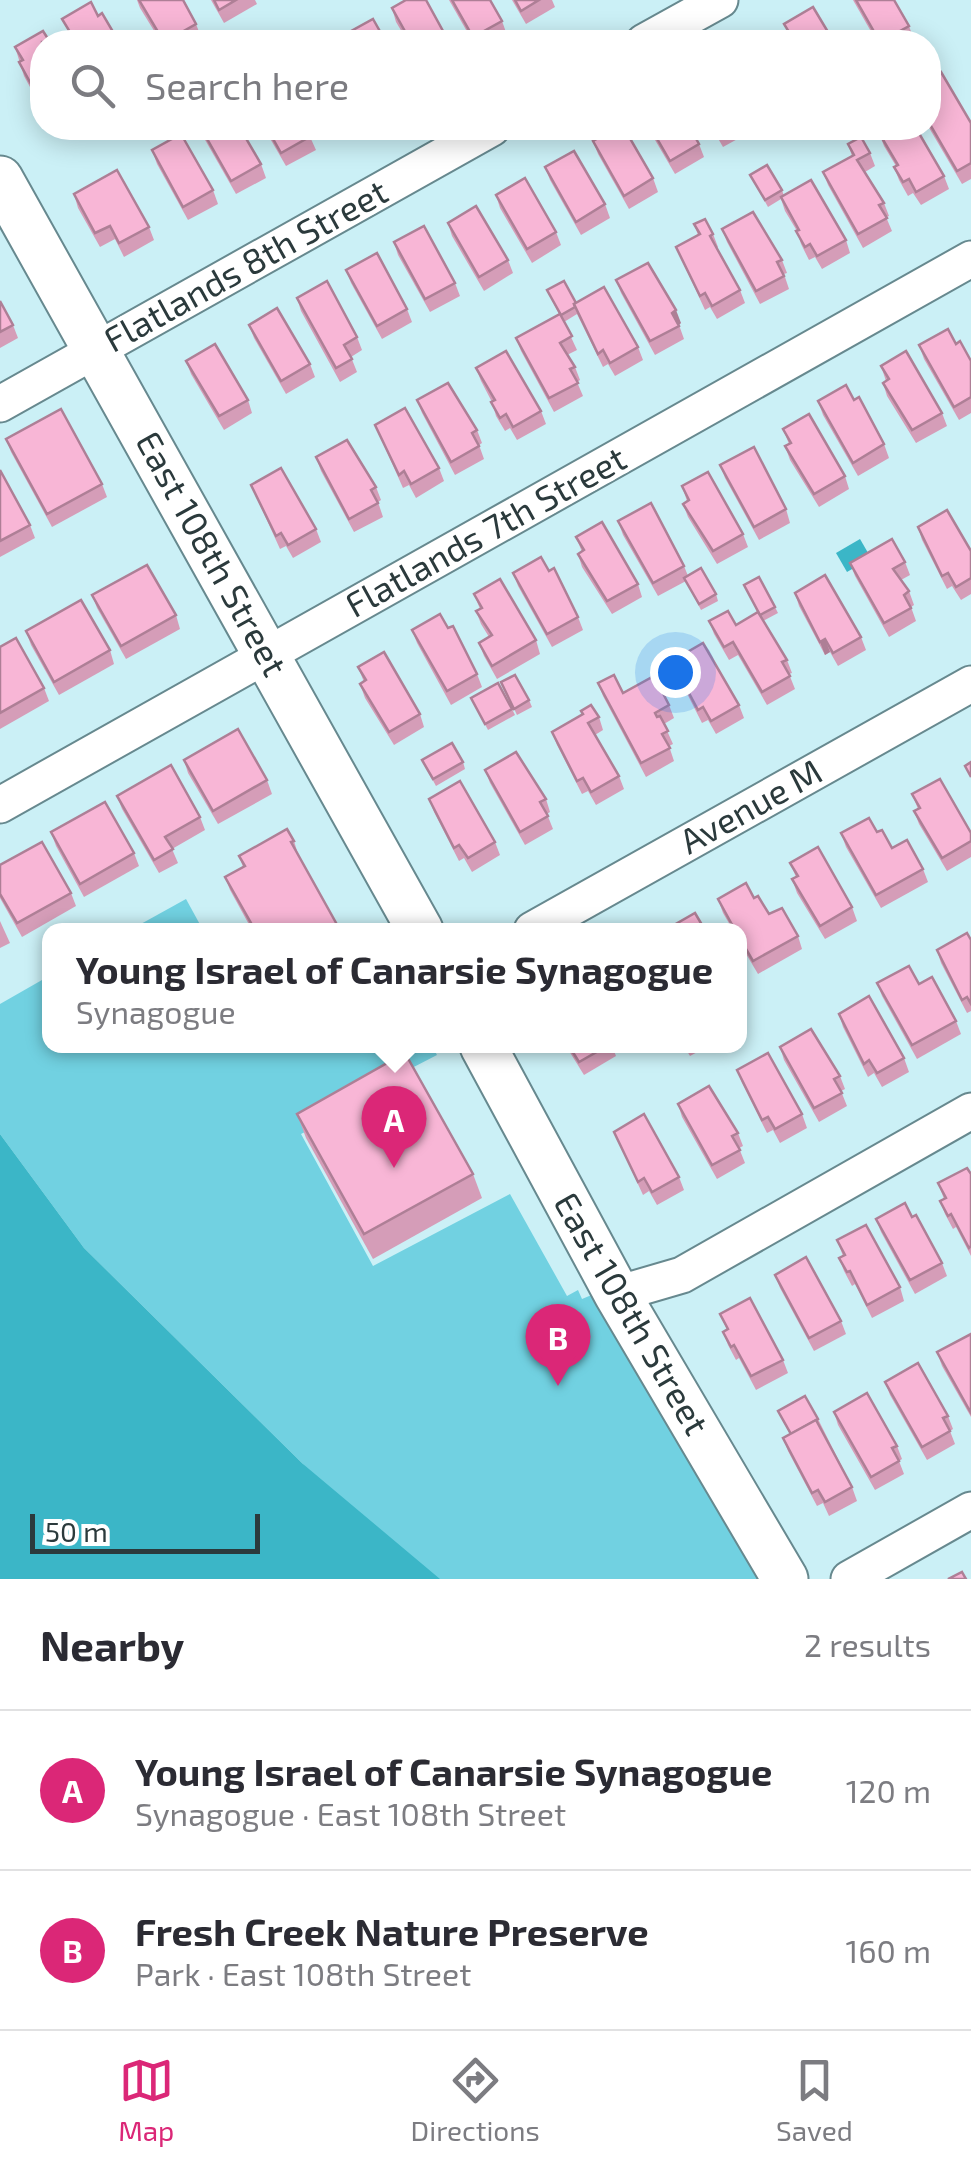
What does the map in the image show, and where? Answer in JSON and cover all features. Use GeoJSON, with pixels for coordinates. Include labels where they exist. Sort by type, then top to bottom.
{"type":"FeatureCollection","features":[{"type":"Feature","properties":{"kind":"street"},"geometry":{"type":"LineString","coordinates":[[666,30],[720,0]]}},
{"type":"Feature","properties":{"kind":"street","name":"Flatlands 8th Street"},"geometry":{"type":"LineString","coordinates":[[0,404],[471,140]]}},
{"type":"Feature","properties":{"kind":"street","name":"East 108th Street"},"geometry":{"type":"LineString","coordinates":[[0,179],[416,923]]}},
{"type":"Feature","properties":{"kind":"street","name":"Flatlands 7th Street"},"geometry":{"type":"LineString","coordinates":[[0,805],[971,259]]}},
{"type":"Feature","properties":{"kind":"street","name":"Avenue M"},"geometry":{"type":"LineString","coordinates":[[544,923],[971,684]]}},
{"type":"Feature","properties":{"kind":"street","name":"East 108th Street"},"geometry":{"type":"LineString","coordinates":[[487,1053],[617,1294],[785,1579]]}},
{"type":"Feature","properties":{"kind":"street"},"geometry":{"type":"LineString","coordinates":[[617,1294],[682,1275],[971,1112]]}},
{"type":"Feature","properties":{"kind":"street"},"geometry":{"type":"LineString","coordinates":[[849,1579],[971,1510]]}},
{"type":"Feature","properties":{"kind":"shaded area"},"geometry":{"type":"Polygon","coordinates":[[[860,539],[871,558],[847,572],[836,553],[860,539]]]}},
{"type":"Feature","properties":{"kind":"shaded area"},"geometry":{"type":"Polygon","coordinates":[[[186,899],[199,923],[143,923],[186,899]]]}},
{"type":"Feature","properties":{"kind":"shaded area"},"geometry":{"type":"Polygon","coordinates":[[[42,980],[42,1053],[436,1053],[377,1086],[379,1094],[301,1134],[373,1266],[510,1194],[567,1296],[578,1290],[582,1299],[594,1294],[778,1579],[395,1579],[302,1463],[84,1248],[0,1134],[0,1004],[42,980]]]}},
{"type":"Feature","properties":{"kind":"shaded area"},"geometry":{"type":"Polygon","coordinates":[[[0,1134],[84,1248],[303,1464],[440,1579],[0,1579],[0,1134]]]}},
{"type":"Feature","properties":{"kind":"building"},"geometry":{"type":"Polygon","coordinates":[[[139,0],[183,0],[196,24],[185,30],[157,30],[139,0]]]}},
{"type":"Feature","properties":{"kind":"building"},"geometry":{"type":"Polygon","coordinates":[[[214,0],[236,0],[219,10],[214,0]]]}},
{"type":"Feature","properties":{"kind":"building"},"geometry":{"type":"Polygon","coordinates":[[[406,0],[426,0],[442,30],[404,30],[392,8],[406,0]]]}},
{"type":"Feature","properties":{"kind":"building"},"geometry":{"type":"Polygon","coordinates":[[[452,0],[490,0],[502,21],[486,30],[469,30],[452,0]]]}},
{"type":"Feature","properties":{"kind":"building"},"geometry":{"type":"Polygon","coordinates":[[[515,0],[539,0],[521,11],[515,0]]]}},
{"type":"Feature","properties":{"kind":"building"},"geometry":{"type":"Polygon","coordinates":[[[856,0],[894,0],[909,26],[902,30],[873,30],[856,0]]]}},
{"type":"Feature","properties":{"kind":"building"},"geometry":{"type":"Polygon","coordinates":[[[91,2],[112,30],[69,30],[62,19],[91,2]]]}},
{"type":"Feature","properties":{"kind":"building"},"geometry":{"type":"Polygon","coordinates":[[[813,7],[827,30],[788,30],[784,24],[813,7]]]}},
{"type":"Feature","properties":{"kind":"building"},"geometry":{"type":"Polygon","coordinates":[[[373,19],[379,30],[353,30],[373,19]]]}},
{"type":"Feature","properties":{"kind":"building"},"geometry":{"type":"Polygon","coordinates":[[[30,38],[30,82],[19,62],[23,60],[15,47],[30,38]]]}},
{"type":"Feature","properties":{"kind":"building"},"geometry":{"type":"Polygon","coordinates":[[[941,72],[971,123],[971,163],[957,171],[939,140],[941,72]]]}},
{"type":"Feature","properties":{"kind":"building"},"geometry":{"type":"Polygon","coordinates":[[[170,140],[184,140],[213,190],[183,207],[152,150],[170,140]]]}},
{"type":"Feature","properties":{"kind":"building"},"geometry":{"type":"Polygon","coordinates":[[[208,140],[247,140],[261,164],[231,181],[208,140]]]}},
{"type":"Feature","properties":{"kind":"building"},"geometry":{"type":"Polygon","coordinates":[[[274,140],[304,140],[281,153],[274,140]]]}},
{"type":"Feature","properties":{"kind":"building"},"geometry":{"type":"Polygon","coordinates":[[[631,140],[653,178],[624,196],[593,141],[631,140]]]}},
{"type":"Feature","properties":{"kind":"building"},"geometry":{"type":"Polygon","coordinates":[[[658,140],[697,140],[699,144],[670,161],[658,140]]]}},
{"type":"Feature","properties":{"kind":"building"},"geometry":{"type":"Polygon","coordinates":[[[863,140],[870,153],[857,160],[884,203],[879,205],[887,218],[858,234],[823,172],[854,155],[848,144],[863,140]]]}},
{"type":"Feature","properties":{"kind":"building"},"geometry":{"type":"Polygon","coordinates":[[[883,140],[923,140],[944,176],[916,192],[909,179],[903,182],[894,167],[898,165],[883,140]]]}},
{"type":"Feature","properties":{"kind":"building"},"geometry":{"type":"Polygon","coordinates":[[[574,151],[605,204],[576,222],[545,167],[574,151]]]}},
{"type":"Feature","properties":{"kind":"building"},"geometry":{"type":"Polygon","coordinates":[[[767,165],[782,190],[765,200],[750,175],[767,165]]]}},
{"type":"Feature","properties":{"kind":"building"},"geometry":{"type":"Polygon","coordinates":[[[117,170],[149,227],[119,243],[110,226],[95,233],[74,194],[117,170]]]}},
{"type":"Feature","properties":{"kind":"building"},"geometry":{"type":"Polygon","coordinates":[[[525,178],[556,232],[527,249],[496,195],[525,178]]]}},
{"type":"Feature","properties":{"kind":"building"},"geometry":{"type":"Polygon","coordinates":[[[811,180],[846,240],[817,256],[810,244],[805,247],[781,197],[811,180]]]}},
{"type":"Feature","properties":{"kind":"building"},"geometry":{"type":"Polygon","coordinates":[[[476,206],[508,260],[479,277],[448,223],[476,206]]]}},
{"type":"Feature","properties":{"kind":"building"},"geometry":{"type":"Polygon","coordinates":[[[753,212],[782,260],[777,262],[784,276],[756,291],[722,229],[753,212]]]}},
{"type":"Feature","properties":{"kind":"building"},"geometry":{"type":"Polygon","coordinates":[[[705,219],[713,234],[710,236],[740,290],[712,306],[705,293],[700,296],[676,247],[700,234],[694,224],[705,219]]]}},
{"type":"Feature","properties":{"kind":"building"},"geometry":{"type":"Polygon","coordinates":[[[424,226],[455,283],[425,299],[394,242],[424,226]]]}},
{"type":"Feature","properties":{"kind":"building"},"geometry":{"type":"Polygon","coordinates":[[[377,253],[407,309],[377,326],[346,270],[377,253]]]}},
{"type":"Feature","properties":{"kind":"building"},"geometry":{"type":"Polygon","coordinates":[[[648,263],[676,310],[672,313],[679,326],[650,341],[616,280],[648,263]]]}},
{"type":"Feature","properties":{"kind":"building"},"geometry":{"type":"Polygon","coordinates":[[[327,281],[357,337],[344,345],[352,359],[336,368],[297,298],[327,281]]]}},
{"type":"Feature","properties":{"kind":"building"},"geometry":{"type":"Polygon","coordinates":[[[564,281],[576,303],[561,315],[547,290],[564,281]]]}},
{"type":"Feature","properties":{"kind":"building"},"geometry":{"type":"Polygon","coordinates":[[[604,287],[638,347],[610,363],[603,350],[598,354],[574,304],[604,287]]]}},
{"type":"Feature","properties":{"kind":"building"},"geometry":{"type":"Polygon","coordinates":[[[0,301],[13,325],[0,332],[0,301]]]}},
{"type":"Feature","properties":{"kind":"building"},"geometry":{"type":"Polygon","coordinates":[[[277,308],[310,364],[281,381],[249,325],[277,308]]]}},
{"type":"Feature","properties":{"kind":"building"},"geometry":{"type":"Polygon","coordinates":[[[560,314],[572,336],[560,343],[575,367],[570,369],[578,383],[549,398],[516,338],[560,314]]]}},
{"type":"Feature","properties":{"kind":"building"},"geometry":{"type":"Polygon","coordinates":[[[948,329],[971,361],[971,397],[954,407],[919,345],[948,329]]]}},
{"type":"Feature","properties":{"kind":"building"},"geometry":{"type":"Polygon","coordinates":[[[215,344],[248,400],[219,416],[186,361],[215,344]]]}},
{"type":"Feature","properties":{"kind":"building"},"geometry":{"type":"Polygon","coordinates":[[[506,351],[541,411],[513,427],[506,414],[500,418],[491,402],[495,400],[476,368],[506,351]]]}},
{"type":"Feature","properties":{"kind":"building"},"geometry":{"type":"Polygon","coordinates":[[[906,351],[942,413],[912,430],[883,383],[889,379],[881,366],[906,351]]]}},
{"type":"Feature","properties":{"kind":"building"},"geometry":{"type":"Polygon","coordinates":[[[448,383],[477,430],[472,433],[479,446],[451,462],[417,400],[448,383]]]}},
{"type":"Feature","properties":{"kind":"building"},"geometry":{"type":"Polygon","coordinates":[[[846,385],[854,400],[859,397],[884,444],[853,463],[818,401],[846,385]]]}},
{"type":"Feature","properties":{"kind":"building"},"geometry":{"type":"Polygon","coordinates":[[[405,408],[439,468],[411,484],[404,471],[399,475],[375,425],[405,408]]]}},
{"type":"Feature","properties":{"kind":"building"},"geometry":{"type":"Polygon","coordinates":[[[61,409],[102,484],[47,514],[6,439],[61,409]]]}},
{"type":"Feature","properties":{"kind":"building"},"geometry":{"type":"Polygon","coordinates":[[[809,414],[845,476],[814,494],[785,446],[791,443],[783,429],[809,414]]]}},
{"type":"Feature","properties":{"kind":"building"},"geometry":{"type":"Polygon","coordinates":[[[347,440],[376,487],[371,490],[378,503],[349,519],[316,457],[347,440]]]}},
{"type":"Feature","properties":{"kind":"building"},"geometry":{"type":"Polygon","coordinates":[[[754,447],[786,509],[754,527],[720,465],[754,447]]]}},
{"type":"Feature","properties":{"kind":"building"},"geometry":{"type":"Polygon","coordinates":[[[281,468],[316,529],[288,545],[281,533],[276,536],[251,485],[281,468]]]}},
{"type":"Feature","properties":{"kind":"building"},"geometry":{"type":"Polygon","coordinates":[[[0,470],[30,525],[0,541],[0,470]]]}},
{"type":"Feature","properties":{"kind":"building"},"geometry":{"type":"Polygon","coordinates":[[[708,472],[743,534],[713,551],[683,504],[689,500],[682,486],[708,472]]]}},
{"type":"Feature","properties":{"kind":"building"},"geometry":{"type":"Polygon","coordinates":[[[651,503],[684,566],[653,583],[618,521],[651,503]]]}},
{"type":"Feature","properties":{"kind":"building"},"geometry":{"type":"Polygon","coordinates":[[[947,510],[971,551],[971,578],[956,587],[948,573],[942,576],[918,527],[947,510]]]}},
{"type":"Feature","properties":{"kind":"building"},"geometry":{"type":"Polygon","coordinates":[[[602,522],[638,584],[607,601],[578,554],[584,550],[576,537],[602,522]]]}},
{"type":"Feature","properties":{"kind":"building"},"geometry":{"type":"Polygon","coordinates":[[[892,539],[905,562],[893,569],[909,591],[904,595],[911,608],[884,623],[850,563],[892,539]]]}},
{"type":"Feature","properties":{"kind":"building"},"geometry":{"type":"Polygon","coordinates":[[[541,557],[549,571],[554,568],[578,617],[547,634],[513,573],[541,557]]]}},
{"type":"Feature","properties":{"kind":"building"},"geometry":{"type":"Polygon","coordinates":[[[147,565],[176,615],[121,646],[92,595],[147,565]]]}},
{"type":"Feature","properties":{"kind":"building"},"geometry":{"type":"Polygon","coordinates":[[[701,568],[716,594],[699,604],[684,578],[701,568]]]}},
{"type":"Feature","properties":{"kind":"building"},"geometry":{"type":"Polygon","coordinates":[[[825,575],[861,637],[833,653],[825,639],[820,642],[795,593],[825,575]]]}},
{"type":"Feature","properties":{"kind":"building"},"geometry":{"type":"Polygon","coordinates":[[[759,577],[775,607],[760,615],[744,585],[759,577]]]}},
{"type":"Feature","properties":{"kind":"building"},"geometry":{"type":"Polygon","coordinates":[[[500,579],[536,640],[492,666],[479,643],[492,635],[476,611],[482,608],[474,594],[500,579]]]}},
{"type":"Feature","properties":{"kind":"building"},"geometry":{"type":"Polygon","coordinates":[[[81,600],[110,650],[54,682],[26,631],[81,600]]]}},
{"type":"Feature","properties":{"kind":"building"},"geometry":{"type":"Polygon","coordinates":[[[728,611],[736,625],[758,612],[787,660],[782,662],[790,676],[762,692],[733,642],[724,647],[709,621],[728,611]]]}},
{"type":"Feature","properties":{"kind":"building"},"geometry":{"type":"Polygon","coordinates":[[[440,614],[448,628],[453,626],[477,674],[447,691],[412,630],[440,614]]]}},
{"type":"Feature","properties":{"kind":"building"},"geometry":{"type":"Polygon","coordinates":[[[16,638],[44,688],[0,713],[0,647],[16,638]]]}},
{"type":"Feature","properties":{"kind":"building"},"geometry":{"type":"Polygon","coordinates":[[[703,643],[739,705],[711,721],[703,707],[698,710],[672,661],[703,643]]]}},
{"type":"Feature","properties":{"kind":"building"},"geometry":{"type":"Polygon","coordinates":[[[384,652],[420,714],[389,732],[360,684],[366,680],[358,667],[384,652]]]}},
{"type":"Feature","properties":{"kind":"building"},"geometry":{"type":"Polygon","coordinates":[[[515,675],[529,700],[514,709],[501,682],[515,675]]]}},
{"type":"Feature","properties":{"kind":"building"},"geometry":{"type":"Polygon","coordinates":[[[614,675],[623,693],[654,676],[669,705],[655,713],[668,731],[662,734],[670,748],[641,763],[598,683],[614,675]]]}},
{"type":"Feature","properties":{"kind":"building"},"geometry":{"type":"Polygon","coordinates":[[[498,683],[512,709],[485,724],[471,698],[498,683]]]}},
{"type":"Feature","properties":{"kind":"building"},"geometry":{"type":"Polygon","coordinates":[[[591,705],[599,717],[588,723],[619,776],[591,792],[583,778],[577,781],[552,732],[591,705]]]}},
{"type":"Feature","properties":{"kind":"building"},"geometry":{"type":"Polygon","coordinates":[[[238,729],[267,780],[213,811],[184,760],[238,729]]]}},
{"type":"Feature","properties":{"kind":"building"},"geometry":{"type":"Polygon","coordinates":[[[452,743],[463,762],[433,779],[422,760],[452,743]]]}},
{"type":"Feature","properties":{"kind":"building"},"geometry":{"type":"Polygon","coordinates":[[[516,752],[546,799],[540,802],[548,816],[520,832],[485,770],[516,752]]]}},
{"type":"Feature","properties":{"kind":"building"},"geometry":{"type":"Polygon","coordinates":[[[171,765],[200,817],[165,837],[173,849],[154,860],[117,796],[171,765]]]}},
{"type":"Feature","properties":{"kind":"building"},"geometry":{"type":"Polygon","coordinates":[[[940,779],[971,833],[971,841],[942,858],[914,811],[920,808],[912,794],[940,779]]]}},
{"type":"Feature","properties":{"kind":"building"},"geometry":{"type":"Polygon","coordinates":[[[460,781],[495,842],[468,858],[459,845],[454,848],[429,799],[460,781]]]}},
{"type":"Feature","properties":{"kind":"building"},"geometry":{"type":"Polygon","coordinates":[[[105,802],[134,853],[80,884],[51,832],[105,802]]]}},
{"type":"Feature","properties":{"kind":"building"},"geometry":{"type":"Polygon","coordinates":[[[869,818],[877,832],[882,830],[892,848],[907,840],[923,869],[876,895],[841,833],[869,818]]]}},
{"type":"Feature","properties":{"kind":"building"},"geometry":{"type":"Polygon","coordinates":[[[287,829],[336,923],[251,923],[225,877],[245,866],[239,856],[287,829]]]}},
{"type":"Feature","properties":{"kind":"building"},"geometry":{"type":"Polygon","coordinates":[[[42,842],[71,893],[17,923],[0,894],[0,865],[42,842]]]}},
{"type":"Feature","properties":{"kind":"building"},"geometry":{"type":"Polygon","coordinates":[[[818,847],[852,907],[820,926],[792,879],[798,876],[790,863],[818,847]]]}},
{"type":"Feature","properties":{"kind":"building"},"geometry":{"type":"Polygon","coordinates":[[[746,883],[769,914],[782,908],[798,936],[753,961],[747,951],[747,923],[731,923],[718,899],[746,883]]]}},
{"type":"Feature","properties":{"kind":"building"},"geometry":{"type":"Polygon","coordinates":[[[695,913],[701,923],[678,923],[695,913]]]}},
{"type":"Feature","properties":{"kind":"building"},"geometry":{"type":"Polygon","coordinates":[[[967,933],[971,940],[971,1004],[967,997],[962,1000],[937,950],[967,933]]]}},
{"type":"Feature","properties":{"kind":"building"},"geometry":{"type":"Polygon","coordinates":[[[909,966],[919,984],[932,977],[956,1021],[912,1045],[877,983],[909,966]]]}},
{"type":"Feature","properties":{"kind":"building"},"geometry":{"type":"Polygon","coordinates":[[[869,996],[904,1058],[877,1073],[869,1060],[864,1064],[839,1014],[869,996]]]}},
{"type":"Feature","properties":{"kind":"building"},"geometry":{"type":"Polygon","coordinates":[[[811,1029],[840,1076],[834,1079],[842,1093],[814,1108],[780,1047],[811,1029]]]}},
{"type":"Feature","properties":{"kind":"building"},"geometry":{"type":"Polygon","coordinates":[[[405,1053],[473,1174],[364,1234],[297,1114],[405,1053]]]}},
{"type":"Feature","properties":{"kind":"building"},"geometry":{"type":"Polygon","coordinates":[[[573,1053],[595,1053],[579,1062],[573,1053]]]}},
{"type":"Feature","properties":{"kind":"building"},"geometry":{"type":"Polygon","coordinates":[[[768,1053],[802,1114],[775,1129],[768,1117],[762,1120],[737,1070],[768,1053]]]}},
{"type":"Feature","properties":{"kind":"building"},"geometry":{"type":"Polygon","coordinates":[[[709,1086],[738,1133],[732,1136],[740,1150],[712,1165],[678,1104],[709,1086]]]}},
{"type":"Feature","properties":{"kind":"building"},"geometry":{"type":"Polygon","coordinates":[[[644,1114],[679,1177],[652,1192],[644,1178],[638,1182],[614,1132],[644,1114]]]}},
{"type":"Feature","properties":{"kind":"building"},"geometry":{"type":"Polygon","coordinates":[[[967,1168],[971,1174],[969,1248],[940,1201],[946,1198],[938,1183],[967,1168]]]}},
{"type":"Feature","properties":{"kind":"building"},"geometry":{"type":"Polygon","coordinates":[[[905,1203],[912,1217],[916,1215],[942,1263],[910,1280],[876,1219],[905,1203]]]}},
{"type":"Feature","properties":{"kind":"building"},"geometry":{"type":"Polygon","coordinates":[[[866,1225],[900,1287],[867,1305],[839,1258],[845,1255],[837,1240],[866,1225]]]}},
{"type":"Feature","properties":{"kind":"building"},"geometry":{"type":"Polygon","coordinates":[[[806,1257],[841,1321],[809,1338],[775,1275],[806,1257]]]}},
{"type":"Feature","properties":{"kind":"building"},"geometry":{"type":"Polygon","coordinates":[[[750,1298],[783,1360],[751,1376],[723,1332],[728,1329],[720,1314],[750,1298]]]}},
{"type":"Feature","properties":{"kind":"building"},"geometry":{"type":"Polygon","coordinates":[[[971,1334],[971,1413],[937,1352],[971,1334]]]}},
{"type":"Feature","properties":{"kind":"building"},"geometry":{"type":"Polygon","coordinates":[[[918,1363],[948,1416],[943,1418],[950,1431],[922,1447],[885,1382],[918,1363]]]}},
{"type":"Feature","properties":{"kind":"building"},"geometry":{"type":"Polygon","coordinates":[[[867,1393],[897,1446],[892,1448],[899,1461],[871,1477],[834,1412],[867,1393]]]}},
{"type":"Feature","properties":{"kind":"building"},"geometry":{"type":"Polygon","coordinates":[[[805,1396],[818,1419],[791,1434],[778,1411],[805,1396]]]}},
{"type":"Feature","properties":{"kind":"building"},"geometry":{"type":"Polygon","coordinates":[[[816,1420],[852,1487],[825,1502],[818,1490],[812,1493],[783,1438],[816,1420]]]}},
{"type":"Feature","properties":{"kind":"building"},"geometry":{"type":"Polygon","coordinates":[[[962,1572],[966,1579],[948,1579],[962,1572]]]}},
{"type":"Feature","properties":{"kind":"place","name":"Young Israel of Canarsie Synagogue"},"geometry":{"type":"Point","coordinates":[394,1168]}},
{"type":"Feature","properties":{"kind":"place","name":"Fresh Creek Nature Preserve"},"geometry":{"type":"Point","coordinates":[558,1386]}}]}
